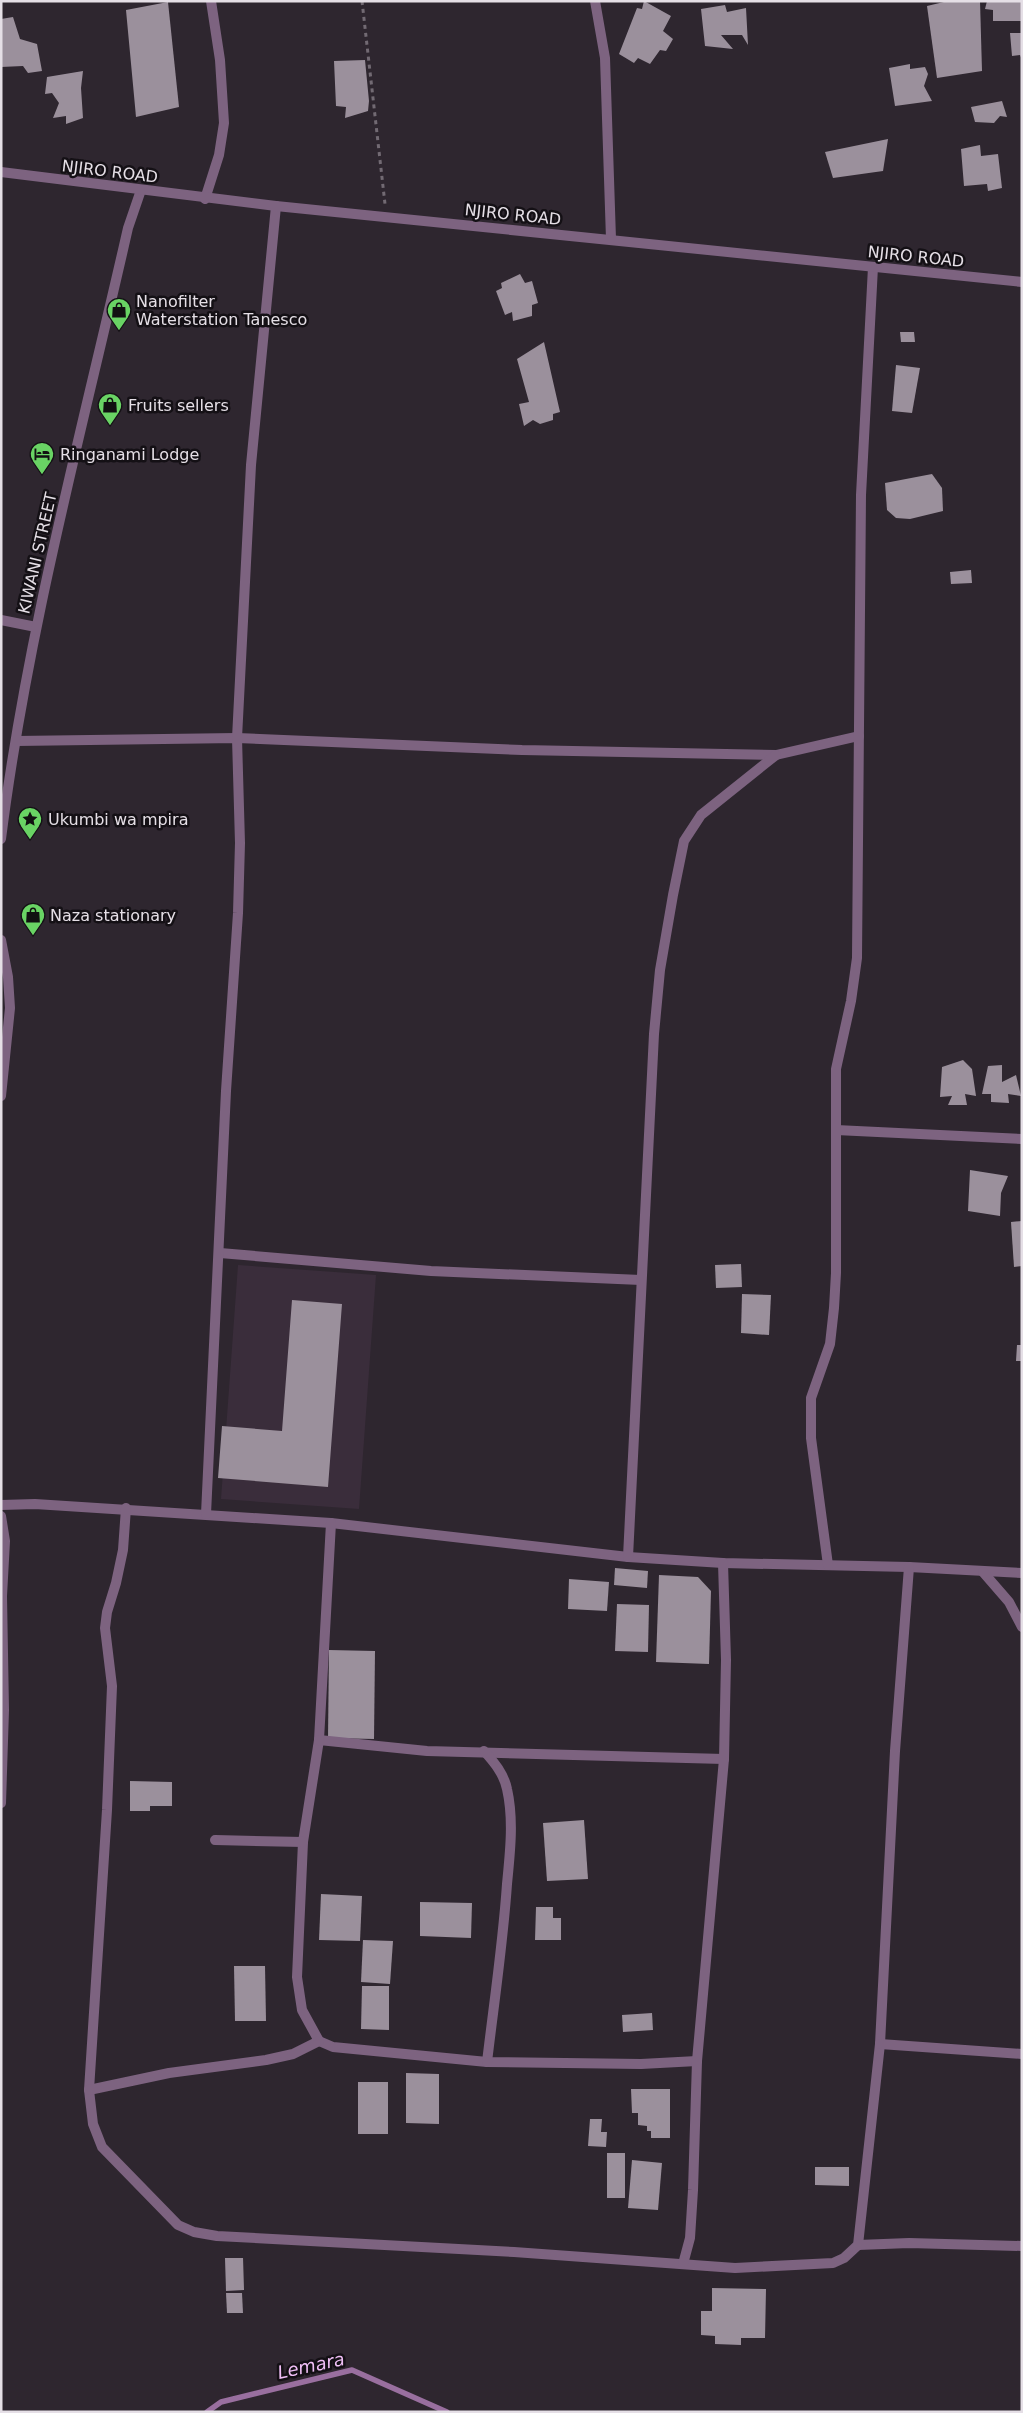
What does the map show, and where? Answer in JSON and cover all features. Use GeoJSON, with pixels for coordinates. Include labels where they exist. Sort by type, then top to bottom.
{"type":"FeatureCollection","features":[{"type":"Feature","properties":{"kind":"street"},"geometry":{"type":"LineString","coordinates":[[205,199],[219,155],[224,123],[220,60],[211,1]]}},
{"type":"Feature","properties":{"kind":"street"},"geometry":{"type":"LineString","coordinates":[[595,1],[605,58],[611,239]]}},
{"type":"Feature","properties":{"kind":"street","name":"NJIRO ROAD"},"geometry":{"type":"LineString","coordinates":[[1,172],[205,199],[1022,282]]}},
{"type":"Feature","properties":{"kind":"street","name":"KIWANI STREET"},"geometry":{"type":"LineString","coordinates":[[1,839],[36,627],[128,228],[141,190]]}},
{"type":"Feature","properties":{"kind":"street"},"geometry":{"type":"LineString","coordinates":[[206,1514],[220,1253],[226,1091],[238,913],[240,842],[237,738],[251,465],[276,206]]}},
{"type":"Feature","properties":{"kind":"street"},"geometry":{"type":"LineString","coordinates":[[828,1565],[811,1438],[811,1398],[830,1344],[834,1308],[836,1273],[836,1069],[851,1001],[857,958],[861,495],[873,266]]}},
{"type":"Feature","properties":{"kind":"street"},"geometry":{"type":"LineString","coordinates":[[1,620],[36,627]]}},
{"type":"Feature","properties":{"kind":"street"},"geometry":{"type":"LineString","coordinates":[[16,741],[237,738],[522,750],[776,755],[859,736]]}},
{"type":"Feature","properties":{"kind":"street"},"geometry":{"type":"LineString","coordinates":[[628,1557],[641,1280],[658,988],[673,894],[684,842],[701,815],[776,755]]}},
{"type":"Feature","properties":{"kind":"street"},"geometry":{"type":"LineString","coordinates":[[1,940],[8,977],[10,1008],[2,1091]]}},
{"type":"Feature","properties":{"kind":"street"},"geometry":{"type":"LineString","coordinates":[[836,1130],[1022,1139]]}},
{"type":"Feature","properties":{"kind":"street"},"geometry":{"type":"LineString","coordinates":[[220,1253],[431,1271],[641,1280]]}},
{"type":"Feature","properties":{"kind":"street"},"geometry":{"type":"LineString","coordinates":[[1,1505],[35,1504],[126,1508],[331,1523],[628,1557],[723,1563],[828,1565],[1022,1573]]}},
{"type":"Feature","properties":{"kind":"street"},"geometry":{"type":"LineString","coordinates":[[126,1508],[123,1550],[107,1612],[105,1628],[112,1686],[107,1810],[89,2090],[93,2124],[102,2147],[178,2224],[194,2232],[217,2236],[514,2252],[735,2268],[816,2265],[844,2258],[858,2245],[909,2243],[1022,2246]]}},
{"type":"Feature","properties":{"kind":"street"},"geometry":{"type":"LineString","coordinates":[[1,1516],[5,1541],[2,1596],[4,1710],[1,1802]]}},
{"type":"Feature","properties":{"kind":"street"},"geometry":{"type":"LineString","coordinates":[[331,1523],[319,1740],[303,1842],[297,1977],[302,2010],[318,2041],[333,2047],[487,2062],[641,2064],[697,2061]]}},
{"type":"Feature","properties":{"kind":"street"},"geometry":{"type":"LineString","coordinates":[[682,2264],[690,2238],[697,2061],[724,1760],[726,1660],[723,1563]]}},
{"type":"Feature","properties":{"kind":"street"},"geometry":{"type":"LineString","coordinates":[[858,2245],[880,2044],[894,1761],[909,1568]]}},
{"type":"Feature","properties":{"kind":"street"},"geometry":{"type":"LineString","coordinates":[[983,1572],[1009,1602],[1022,1627]]}},
{"type":"Feature","properties":{"kind":"street"},"geometry":{"type":"LineString","coordinates":[[319,1740],[426,1751],[484,1751],[724,1760]]}},
{"type":"Feature","properties":{"kind":"street"},"geometry":{"type":"LineString","coordinates":[[484,1751],[495,1762],[504,1778],[507,1789],[511,1831],[504,1926],[487,2062]]}},
{"type":"Feature","properties":{"kind":"street"},"geometry":{"type":"LineString","coordinates":[[215,1840],[303,1842]]}},
{"type":"Feature","properties":{"kind":"street"},"geometry":{"type":"LineString","coordinates":[[89,2090],[168,2073],[266,2060],[293,2054],[318,2041]]}},
{"type":"Feature","properties":{"kind":"street"},"geometry":{"type":"LineString","coordinates":[[880,2044],[1022,2054]]}},
{"type":"Feature","properties":{"kind":"path"},"geometry":{"type":"LineString","coordinates":[[362,1],[386,217]]}},
{"type":"Feature","properties":{"kind":"shaded area"},"geometry":{"type":"Polygon","coordinates":[[[238,1265],[376,1275],[359,1509],[221,1499],[238,1265]]]}},
{"type":"Feature","properties":{"kind":"building"},"geometry":{"type":"Polygon","coordinates":[[[644,1],[671,16],[663,31],[673,39],[666,51],[660,50],[650,64],[638,58],[634,63],[619,54],[637,8],[642,9],[644,1]]]}},
{"type":"Feature","properties":{"kind":"building"},"geometry":{"type":"Polygon","coordinates":[[[948,1],[980,1],[982,71],[937,78],[927,6],[948,1]]]}},
{"type":"Feature","properties":{"kind":"building"},"geometry":{"type":"Polygon","coordinates":[[[987,1],[1022,1],[1022,21],[993,21],[993,10],[985,9],[987,1]]]}},
{"type":"Feature","properties":{"kind":"building"},"geometry":{"type":"Polygon","coordinates":[[[168,2],[179,107],[136,117],[126,10],[168,2]]]}},
{"type":"Feature","properties":{"kind":"building"},"geometry":{"type":"Polygon","coordinates":[[[725,5],[727,12],[746,8],[748,45],[742,35],[721,35],[733,49],[705,46],[701,9],[725,5]]]}},
{"type":"Feature","properties":{"kind":"building"},"geometry":{"type":"Polygon","coordinates":[[[13,17],[20,39],[37,44],[42,71],[28,73],[23,66],[1,67],[1,19],[13,17]]]}},
{"type":"Feature","properties":{"kind":"building"},"geometry":{"type":"Polygon","coordinates":[[[1010,33],[1022,33],[1022,60],[1020,55],[1012,56],[1010,33]]]}},
{"type":"Feature","properties":{"kind":"building"},"geometry":{"type":"Polygon","coordinates":[[[365,60],[369,101],[368,111],[345,118],[346,107],[336,106],[334,61],[365,60]]]}},
{"type":"Feature","properties":{"kind":"building"},"geometry":{"type":"Polygon","coordinates":[[[910,64],[910,69],[925,67],[928,74],[924,86],[932,101],[895,106],[889,68],[910,64]]]}},
{"type":"Feature","properties":{"kind":"building"},"geometry":{"type":"Polygon","coordinates":[[[83,71],[81,88],[83,118],[66,124],[66,116],[53,118],[59,103],[52,93],[45,94],[47,77],[83,71]]]}},
{"type":"Feature","properties":{"kind":"building"},"geometry":{"type":"Polygon","coordinates":[[[1002,101],[1007,117],[1000,116],[994,123],[975,122],[971,107],[1002,101]]]}},
{"type":"Feature","properties":{"kind":"building"},"geometry":{"type":"Polygon","coordinates":[[[888,139],[883,171],[833,178],[825,152],[888,139]]]}},
{"type":"Feature","properties":{"kind":"building"},"geometry":{"type":"Polygon","coordinates":[[[980,145],[981,156],[998,154],[1002,188],[988,191],[987,184],[964,186],[961,149],[980,145]]]}},
{"type":"Feature","properties":{"kind":"building"},"geometry":{"type":"Polygon","coordinates":[[[520,274],[525,283],[532,281],[538,303],[532,305],[532,316],[513,321],[512,312],[505,315],[496,291],[502,288],[501,283],[520,274]]]}},
{"type":"Feature","properties":{"kind":"building"},"geometry":{"type":"Polygon","coordinates":[[[900,332],[914,332],[915,342],[901,342],[900,332]]]}},
{"type":"Feature","properties":{"kind":"building"},"geometry":{"type":"Polygon","coordinates":[[[544,342],[560,412],[553,414],[553,420],[540,424],[533,420],[524,426],[519,404],[529,402],[517,359],[544,342]]]}},
{"type":"Feature","properties":{"kind":"building"},"geometry":{"type":"Polygon","coordinates":[[[896,365],[920,368],[912,413],[892,411],[896,365]]]}},
{"type":"Feature","properties":{"kind":"building"},"geometry":{"type":"Polygon","coordinates":[[[932,474],[942,488],[943,511],[910,519],[896,518],[887,510],[885,483],[932,474]]]}},
{"type":"Feature","properties":{"kind":"building"},"geometry":{"type":"Polygon","coordinates":[[[971,570],[972,583],[951,584],[950,572],[971,570]]]}},
{"type":"Feature","properties":{"kind":"building"},"geometry":{"type":"Polygon","coordinates":[[[963,1060],[972,1069],[976,1096],[965,1094],[967,1105],[948,1105],[952,1096],[940,1097],[942,1067],[963,1060]]]}},
{"type":"Feature","properties":{"kind":"building"},"geometry":{"type":"Polygon","coordinates":[[[1002,1065],[1002,1082],[1016,1075],[1021,1096],[1008,1094],[1009,1103],[991,1102],[991,1094],[982,1094],[988,1066],[1002,1065]]]}},
{"type":"Feature","properties":{"kind":"building"},"geometry":{"type":"Polygon","coordinates":[[[970,1170],[1008,1176],[1001,1193],[1000,1216],[968,1211],[970,1170]]]}},
{"type":"Feature","properties":{"kind":"building"},"geometry":{"type":"Polygon","coordinates":[[[1022,1221],[1022,1266],[1014,1267],[1011,1222],[1022,1221]]]}},
{"type":"Feature","properties":{"kind":"building"},"geometry":{"type":"Polygon","coordinates":[[[741,1264],[742,1287],[716,1288],[715,1265],[741,1264]]]}},
{"type":"Feature","properties":{"kind":"building"},"geometry":{"type":"Polygon","coordinates":[[[742,1294],[771,1295],[769,1335],[741,1333],[742,1294]]]}},
{"type":"Feature","properties":{"kind":"building"},"geometry":{"type":"Polygon","coordinates":[[[292,1300],[342,1304],[328,1487],[218,1478],[222,1426],[282,1431],[292,1300]]]}},
{"type":"Feature","properties":{"kind":"building"},"geometry":{"type":"Polygon","coordinates":[[[1017,1345],[1022,1345],[1022,1361],[1016,1361],[1017,1345]]]}},
{"type":"Feature","properties":{"kind":"building"},"geometry":{"type":"Polygon","coordinates":[[[615,1568],[648,1571],[647,1588],[614,1585],[615,1568]]]}},
{"type":"Feature","properties":{"kind":"building"},"geometry":{"type":"Polygon","coordinates":[[[659,1575],[698,1577],[711,1591],[709,1664],[656,1662],[659,1575]]]}},
{"type":"Feature","properties":{"kind":"building"},"geometry":{"type":"Polygon","coordinates":[[[569,1579],[609,1582],[607,1611],[568,1609],[569,1579]]]}},
{"type":"Feature","properties":{"kind":"building"},"geometry":{"type":"Polygon","coordinates":[[[617,1604],[649,1605],[648,1652],[615,1651],[617,1604]]]}},
{"type":"Feature","properties":{"kind":"building"},"geometry":{"type":"Polygon","coordinates":[[[329,1650],[375,1651],[374,1739],[328,1738],[329,1650]]]}},
{"type":"Feature","properties":{"kind":"building"},"geometry":{"type":"Polygon","coordinates":[[[130,1781],[172,1782],[172,1806],[150,1806],[150,1811],[130,1811],[130,1781]]]}},
{"type":"Feature","properties":{"kind":"building"},"geometry":{"type":"Polygon","coordinates":[[[584,1820],[588,1879],[547,1881],[543,1823],[584,1820]]]}},
{"type":"Feature","properties":{"kind":"building"},"geometry":{"type":"Polygon","coordinates":[[[321,1894],[362,1896],[360,1941],[319,1940],[321,1894]]]}},
{"type":"Feature","properties":{"kind":"building"},"geometry":{"type":"Polygon","coordinates":[[[420,1902],[472,1903],[471,1938],[420,1936],[420,1902]]]}},
{"type":"Feature","properties":{"kind":"building"},"geometry":{"type":"Polygon","coordinates":[[[536,1907],[553,1907],[553,1918],[561,1918],[561,1940],[535,1940],[536,1907]]]}},
{"type":"Feature","properties":{"kind":"building"},"geometry":{"type":"Polygon","coordinates":[[[363,1940],[393,1941],[390,1984],[361,1982],[363,1940]]]}},
{"type":"Feature","properties":{"kind":"building"},"geometry":{"type":"Polygon","coordinates":[[[234,1966],[265,1966],[266,2021],[235,2021],[234,1966]]]}},
{"type":"Feature","properties":{"kind":"building"},"geometry":{"type":"Polygon","coordinates":[[[362,1986],[389,1986],[389,2030],[361,2029],[362,1986]]]}},
{"type":"Feature","properties":{"kind":"building"},"geometry":{"type":"Polygon","coordinates":[[[652,2013],[653,2030],[623,2032],[622,2015],[652,2013]]]}},
{"type":"Feature","properties":{"kind":"building"},"geometry":{"type":"Polygon","coordinates":[[[406,2073],[439,2074],[439,2124],[406,2123],[406,2073]]]}},
{"type":"Feature","properties":{"kind":"building"},"geometry":{"type":"Polygon","coordinates":[[[358,2082],[388,2082],[388,2134],[358,2134],[358,2082]]]}},
{"type":"Feature","properties":{"kind":"building"},"geometry":{"type":"Polygon","coordinates":[[[631,2089],[670,2089],[670,2138],[651,2138],[651,2131],[647,2131],[647,2126],[638,2125],[638,2113],[632,2113],[631,2089]]]}},
{"type":"Feature","properties":{"kind":"building"},"geometry":{"type":"Polygon","coordinates":[[[590,2119],[602,2119],[601,2132],[607,2132],[606,2147],[588,2146],[590,2119]]]}},
{"type":"Feature","properties":{"kind":"building"},"geometry":{"type":"Polygon","coordinates":[[[607,2153],[625,2153],[625,2198],[607,2198],[607,2153]]]}},
{"type":"Feature","properties":{"kind":"building"},"geometry":{"type":"Polygon","coordinates":[[[632,2160],[662,2163],[658,2210],[628,2208],[632,2160]]]}},
{"type":"Feature","properties":{"kind":"building"},"geometry":{"type":"Polygon","coordinates":[[[815,2167],[849,2167],[849,2186],[815,2185],[815,2167]]]}},
{"type":"Feature","properties":{"kind":"building"},"geometry":{"type":"Polygon","coordinates":[[[225,2258],[243,2258],[244,2290],[226,2291],[225,2258]]]}},
{"type":"Feature","properties":{"kind":"building"},"geometry":{"type":"Polygon","coordinates":[[[712,2288],[766,2289],[765,2338],[741,2338],[741,2345],[715,2344],[715,2336],[701,2335],[701,2311],[712,2311],[712,2288]]]}},
{"type":"Feature","properties":{"kind":"building"},"geometry":{"type":"Polygon","coordinates":[[[226,2293],[242,2293],[243,2313],[227,2313],[226,2293]]]}},
{"type":"Feature","properties":{"kind":"waterway","name":"Lemara"},"geometry":{"type":"LineString","coordinates":[[207,2412],[221,2402],[352,2370],[447,2412]]}},
{"type":"Feature","properties":{"kind":"place","name":"Nanofilter Waterstation Tanesco"},"geometry":{"type":"Point","coordinates":[119,331]}},
{"type":"Feature","properties":{"kind":"place","name":"Fruits sellers"},"geometry":{"type":"Point","coordinates":[110,426]}},
{"type":"Feature","properties":{"kind":"place","name":"Ringanami Lodge"},"geometry":{"type":"Point","coordinates":[42,475]}},
{"type":"Feature","properties":{"kind":"place","name":"Ukumbi wa mpira"},"geometry":{"type":"Point","coordinates":[30,840]}},
{"type":"Feature","properties":{"kind":"place","name":"Naza stationary"},"geometry":{"type":"Point","coordinates":[33,936]}}]}
